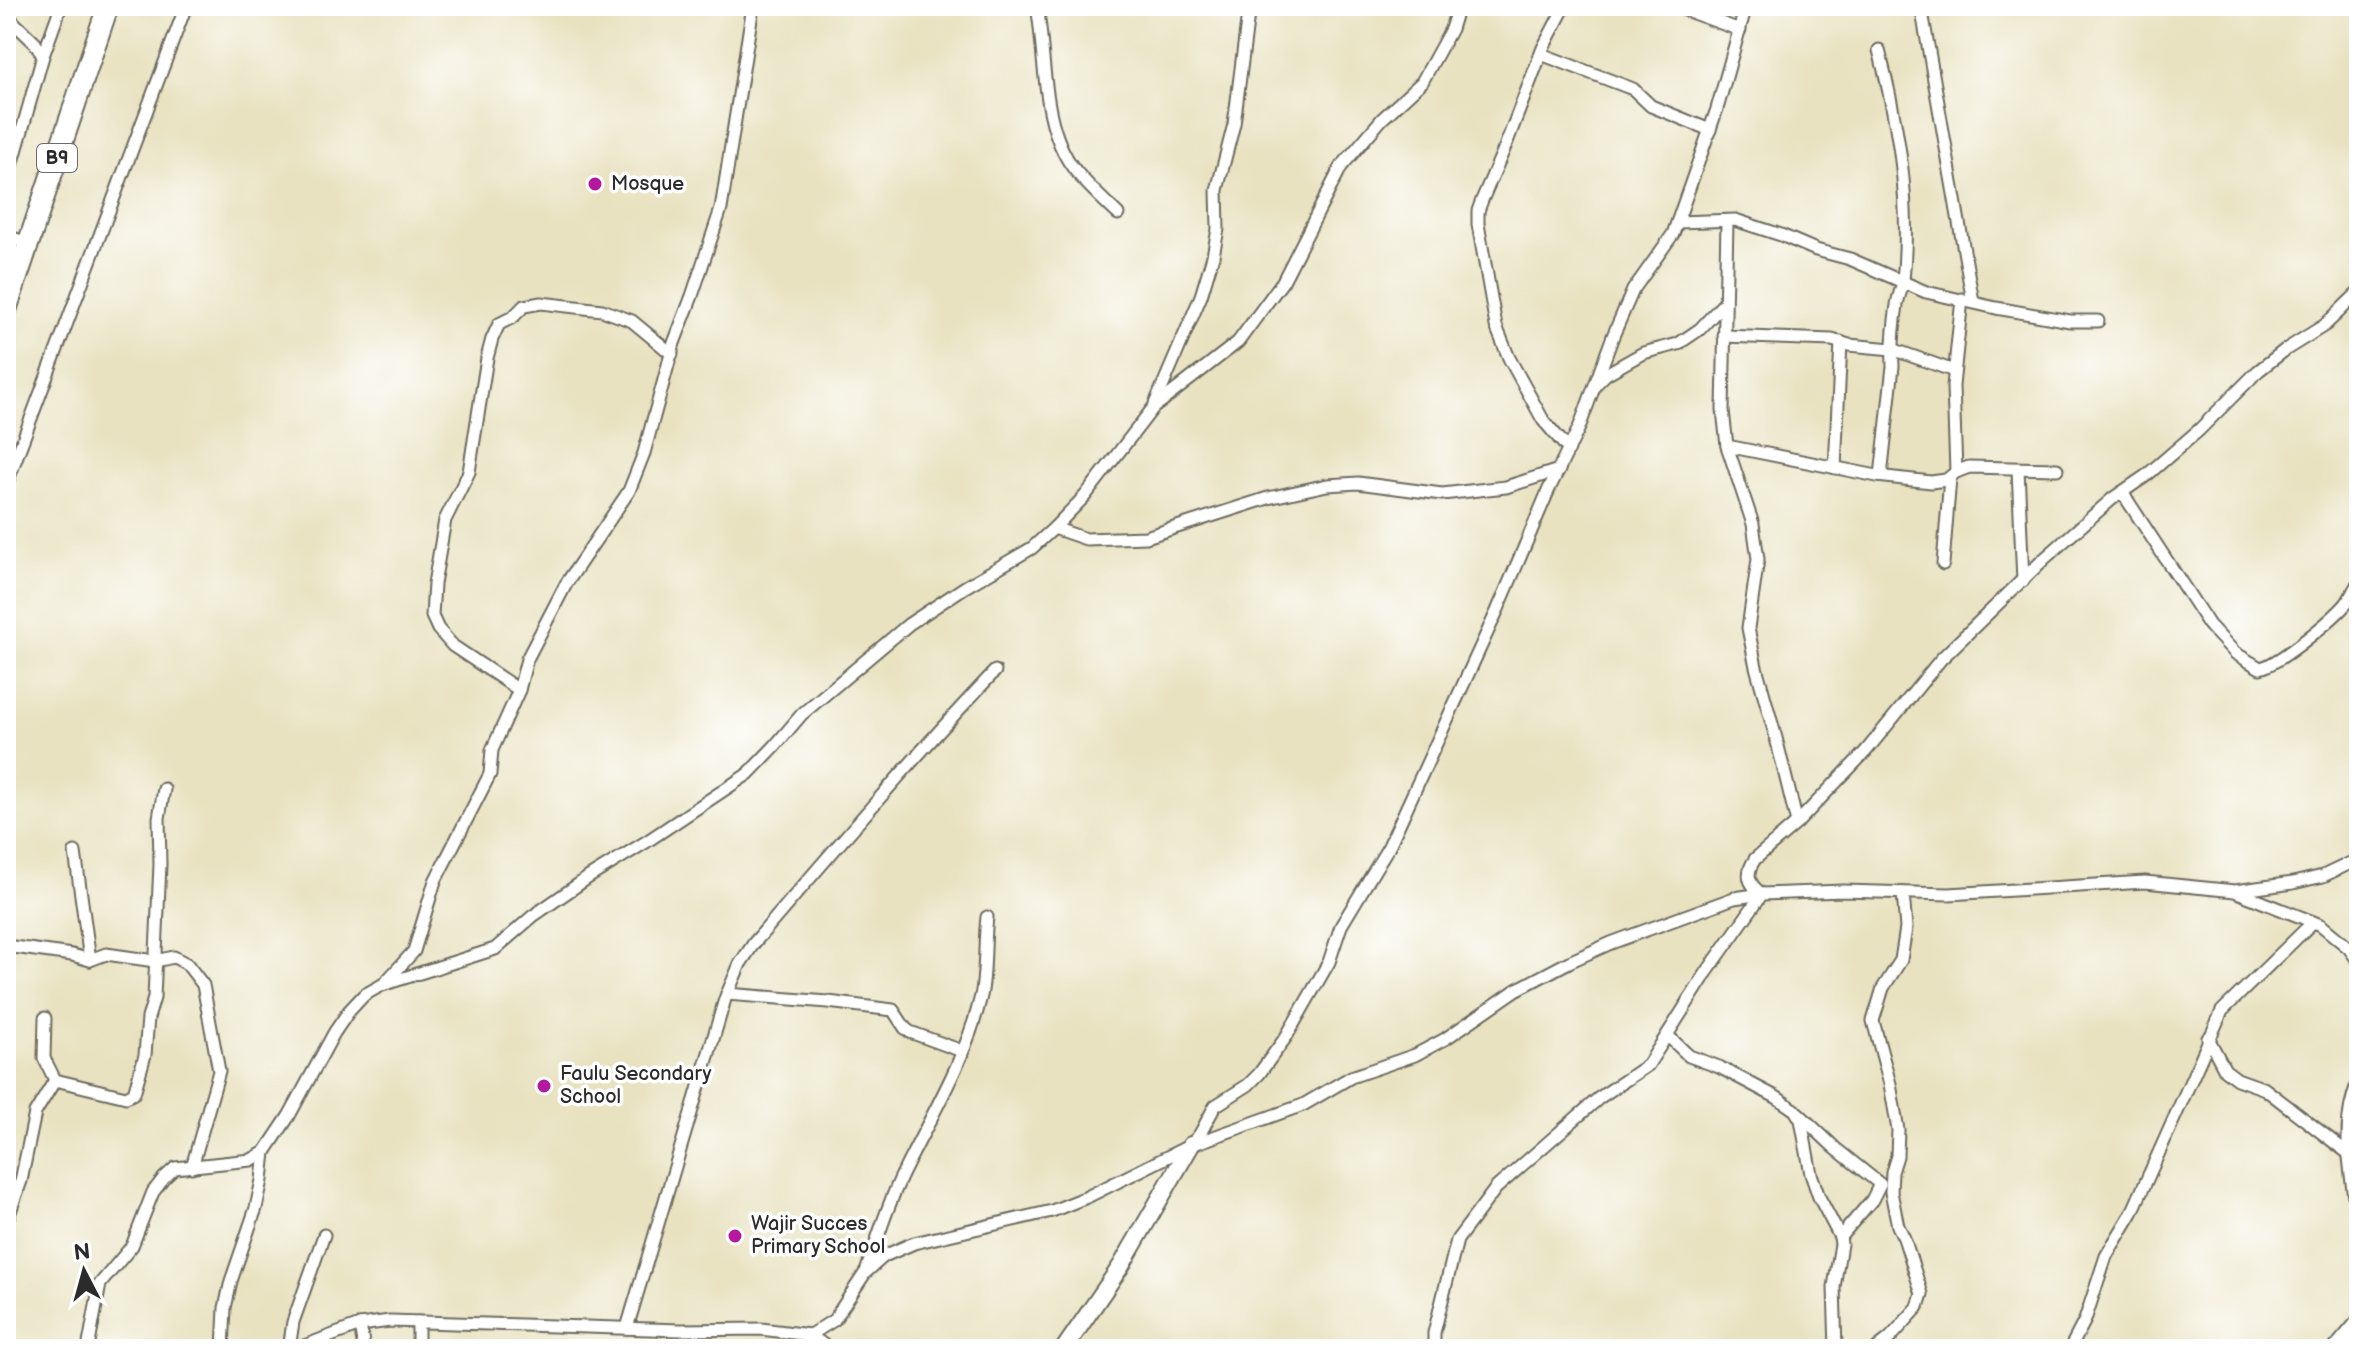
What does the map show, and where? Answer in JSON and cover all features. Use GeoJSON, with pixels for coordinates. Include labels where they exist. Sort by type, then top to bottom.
{"type":"FeatureCollection","features":[{"type":"Feature","properties":{"kind":"highway","name":"B9"},"geometry":{"type":"LineString","coordinates":[[6,310],[108,6]]}},
{"type":"Feature","properties":{"kind":"street"},"geometry":{"type":"LineString","coordinates":[[6,187],[43,56],[61,6]]}},
{"type":"Feature","properties":{"kind":"street"},"geometry":{"type":"LineString","coordinates":[[6,485],[186,6]]}},
{"type":"Feature","properties":{"kind":"street"},"geometry":{"type":"LineString","coordinates":[[382,985],[414,951],[435,881],[490,774],[492,750],[519,690],[527,659],[566,584],[629,491],[644,453],[672,354],[721,209],[753,6]]}},
{"type":"Feature","properties":{"kind":"street"},"geometry":{"type":"LineString","coordinates":[[1037,6],[1045,85],[1062,147],[1073,168],[1118,214]]}},
{"type":"Feature","properties":{"kind":"street"},"geometry":{"type":"LineString","coordinates":[[1153,408],[1201,296],[1213,256],[1218,229],[1217,190],[1234,124],[1249,6]]}},
{"type":"Feature","properties":{"kind":"street"},"geometry":{"type":"LineString","coordinates":[[88,1349],[100,1284],[132,1246],[153,1192],[175,1168],[251,1160],[265,1152],[289,1116],[318,1060],[349,1011],[364,995],[382,985],[495,949],[533,916],[589,877],[748,774],[802,714],[909,624],[1032,548],[1054,528],[1085,496],[1153,408],[1238,342],[1283,281],[1341,167],[1382,119],[1422,82],[1451,29],[1458,6]]}},
{"type":"Feature","properties":{"kind":"street"},"geometry":{"type":"LineString","coordinates":[[1565,6],[1541,54],[1482,200],[1478,224],[1496,326],[1509,358],[1543,420],[1569,450]]}},
{"type":"Feature","properties":{"kind":"street"},"geometry":{"type":"LineString","coordinates":[[1674,6],[1740,30]]}},
{"type":"Feature","properties":{"kind":"street"},"geometry":{"type":"LineString","coordinates":[[1064,1349],[1121,1266],[1215,1106],[1248,1085],[1286,1037],[1329,962],[1341,926],[1396,832],[1569,450],[1633,290],[1673,234],[1710,130],[1746,6]]}},
{"type":"Feature","properties":{"kind":"street"},"geometry":{"type":"LineString","coordinates":[[1921,6],[1947,144],[1968,300],[1954,371],[1953,475],[1943,564]]}},
{"type":"Feature","properties":{"kind":"street"},"geometry":{"type":"LineString","coordinates":[[6,15],[35,43],[43,56]]}},
{"type":"Feature","properties":{"kind":"street"},"geometry":{"type":"LineString","coordinates":[[1879,50],[1900,141],[1904,178],[1903,283],[1897,304],[1881,476]]}},
{"type":"Feature","properties":{"kind":"street"},"geometry":{"type":"LineString","coordinates":[[1541,54],[1633,89],[1651,106],[1710,130]]}},
{"type":"Feature","properties":{"kind":"street"},"geometry":{"type":"LineString","coordinates":[[1678,222],[1735,220],[1850,259],[1926,292],[2070,321],[2098,321]]}},
{"type":"Feature","properties":{"kind":"street"},"geometry":{"type":"LineString","coordinates":[[1727,222],[1723,410],[1727,446],[1753,524],[1758,559],[1748,628],[1797,823]]}},
{"type":"Feature","properties":{"kind":"street"},"geometry":{"type":"LineString","coordinates":[[6,236],[28,243]]}},
{"type":"Feature","properties":{"kind":"street"},"geometry":{"type":"LineString","coordinates":[[1762,894],[1750,886],[1751,864],[1797,823],[1866,751],[1941,659],[2112,499],[2147,475],[2199,430],[2258,371],[2325,325],[2359,292]]}},
{"type":"Feature","properties":{"kind":"street"},"geometry":{"type":"LineString","coordinates":[[1591,394],[1606,374],[1643,353],[1678,344],[1700,329],[1725,301]]}},
{"type":"Feature","properties":{"kind":"street"},"geometry":{"type":"LineString","coordinates":[[519,690],[453,646],[438,629],[432,616],[445,520],[469,472],[492,339],[499,324],[513,317],[524,306],[541,303],[602,310],[632,321],[672,354]]}},
{"type":"Feature","properties":{"kind":"street"},"geometry":{"type":"LineString","coordinates":[[1724,336],[1841,342],[1892,349],[1954,371]]}},
{"type":"Feature","properties":{"kind":"street"},"geometry":{"type":"LineString","coordinates":[[1835,468],[1841,342]]}},
{"type":"Feature","properties":{"kind":"street"},"geometry":{"type":"LineString","coordinates":[[1727,446],[1835,468],[1931,482],[1939,482],[1969,467],[2057,469]]}},
{"type":"Feature","properties":{"kind":"street"},"geometry":{"type":"LineString","coordinates":[[2018,469],[2023,581]]}},
{"type":"Feature","properties":{"kind":"street"},"geometry":{"type":"LineString","coordinates":[[1054,528],[1086,539],[1146,537],[1268,498],[1327,485],[1358,483],[1442,494],[1506,487],[1559,470]]}},
{"type":"Feature","properties":{"kind":"street"},"geometry":{"type":"LineString","coordinates":[[2122,492],[2209,625],[2235,653],[2260,668],[2284,657],[2340,609],[2359,582]]}},
{"type":"Feature","properties":{"kind":"street"},"geometry":{"type":"LineString","coordinates":[[627,1328],[727,994],[740,964],[754,943],[933,737],[995,671]]}},
{"type":"Feature","properties":{"kind":"street"},"geometry":{"type":"LineString","coordinates":[[45,1018],[44,1058],[55,1080],[126,1097],[134,1093],[145,1055],[148,1018],[154,998],[159,818],[164,789]]}},
{"type":"Feature","properties":{"kind":"street"},"geometry":{"type":"LineString","coordinates":[[75,852],[90,960]]}},
{"type":"Feature","properties":{"kind":"street"},"geometry":{"type":"LineString","coordinates":[[865,1273],[884,1256],[914,1243],[1064,1206],[1191,1145],[1303,1105],[1351,1077],[1415,1055],[1445,1039],[1516,990],[1611,943],[1734,898],[1843,891],[1949,894],[2145,882],[2235,891],[2323,876],[2359,859]]}},
{"type":"Feature","properties":{"kind":"street"},"geometry":{"type":"LineString","coordinates":[[2235,891],[2321,925],[2349,948],[2359,962]]}},
{"type":"Feature","properties":{"kind":"street"},"geometry":{"type":"LineString","coordinates":[[1876,1349],[1918,1307],[1922,1294],[1898,1226],[1891,1192],[1898,1130],[1890,1084],[1873,1021],[1883,988],[1901,960],[1906,928],[1903,893]]}},
{"type":"Feature","properties":{"kind":"street"},"geometry":{"type":"LineString","coordinates":[[1434,1349],[1434,1333],[1457,1240],[1496,1188],[1599,1098],[1648,1065],[1762,894]]}},
{"type":"Feature","properties":{"kind":"street"},"geometry":{"type":"LineString","coordinates":[[802,1349],[810,1335],[834,1320],[865,1273],[901,1178],[962,1051],[981,994],[987,917]]}},
{"type":"Feature","properties":{"kind":"street"},"geometry":{"type":"LineString","coordinates":[[2070,1349],[2085,1320],[2106,1256],[2132,1213],[2222,1011],[2313,922]]}},
{"type":"Feature","properties":{"kind":"street"},"geometry":{"type":"LineString","coordinates":[[6,946],[90,960],[106,954],[155,961],[174,957],[187,964],[196,974],[203,985],[219,1071],[192,1167]]}},
{"type":"Feature","properties":{"kind":"street"},"geometry":{"type":"LineString","coordinates":[[727,994],[893,1010],[910,1032],[962,1051]]}},
{"type":"Feature","properties":{"kind":"street"},"geometry":{"type":"LineString","coordinates":[[1667,1035],[1689,1056],[1730,1073],[1795,1110],[1880,1184]]}},
{"type":"Feature","properties":{"kind":"street"},"geometry":{"type":"LineString","coordinates":[[2208,1038],[2225,1070],[2237,1079],[2265,1089],[2348,1153]]}},
{"type":"Feature","properties":{"kind":"street"},"geometry":{"type":"LineString","coordinates":[[6,1223],[21,1181],[35,1113],[55,1080]]}},
{"type":"Feature","properties":{"kind":"street"},"geometry":{"type":"LineString","coordinates":[[2359,1080],[2348,1118],[2348,1153],[2356,1210],[2359,1212]]}},
{"type":"Feature","properties":{"kind":"street"},"geometry":{"type":"LineString","coordinates":[[1795,1110],[1801,1120],[1811,1174],[1819,1197],[1840,1237],[1834,1287],[1836,1349]]}},
{"type":"Feature","properties":{"kind":"street"},"geometry":{"type":"LineString","coordinates":[[223,1349],[225,1308],[256,1208],[265,1152]]}},
{"type":"Feature","properties":{"kind":"street"},"geometry":{"type":"LineString","coordinates":[[1840,1237],[1892,1172]]}},
{"type":"Feature","properties":{"kind":"street"},"geometry":{"type":"LineString","coordinates":[[289,1349],[293,1322],[324,1235]]}},
{"type":"Feature","properties":{"kind":"street"},"geometry":{"type":"LineString","coordinates":[[6,1294],[6,1300]]}},
{"type":"Feature","properties":{"kind":"street"},"geometry":{"type":"LineString","coordinates":[[296,1349],[360,1325],[390,1321],[761,1329],[810,1335],[829,1349]]}},
{"type":"Feature","properties":{"kind":"street"},"geometry":{"type":"LineString","coordinates":[[418,1322],[418,1349]]}},
{"type":"Feature","properties":{"kind":"street"},"geometry":{"type":"LineString","coordinates":[[2337,1349],[2359,1323]]}},
{"type":"Feature","properties":{"kind":"street"},"geometry":{"type":"LineString","coordinates":[[360,1325],[364,1349]]}},
{"type":"Feature","properties":{"kind":"place","name":"Mosque"},"geometry":{"type":"Point","coordinates":[595,184]}},
{"type":"Feature","properties":{"kind":"place","name":"Faulu Secondary School"},"geometry":{"type":"Point","coordinates":[544,1086]}},
{"type":"Feature","properties":{"kind":"place","name":"Wajir Succes Primary School"},"geometry":{"type":"Point","coordinates":[735,1236]}}]}
